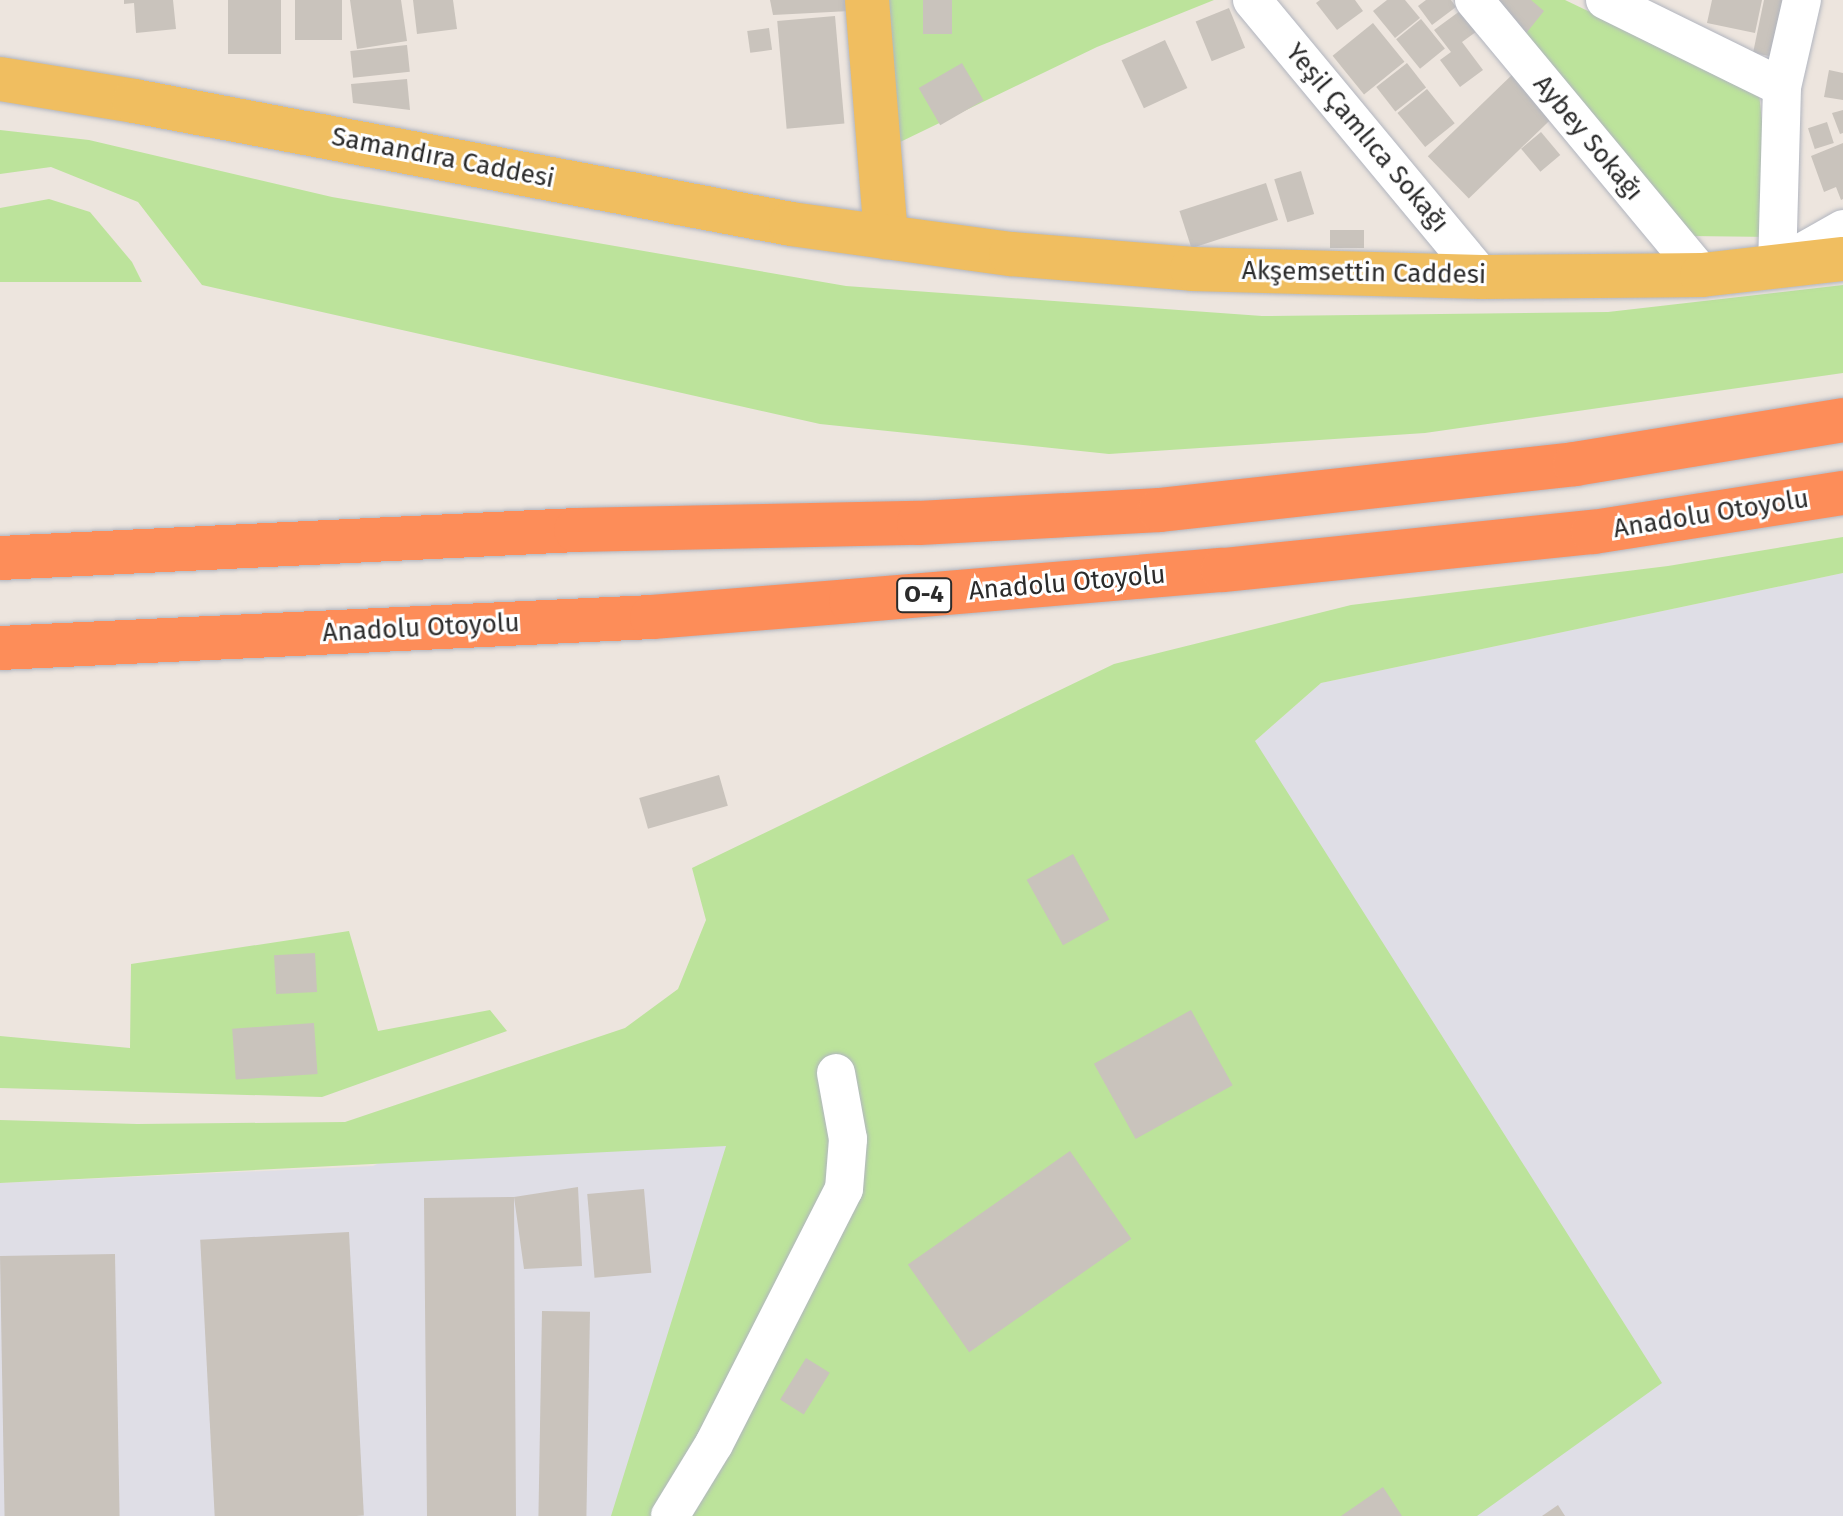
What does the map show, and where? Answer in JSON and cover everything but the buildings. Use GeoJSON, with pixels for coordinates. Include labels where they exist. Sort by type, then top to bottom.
{"type":"FeatureCollection","features":[{"type":"Feature","properties":{"kind":"highway"},"geometry":{"type":"LineString","coordinates":[[0,558],[576,530],[919,523],[1160,510],[1575,464],[1843,420]]}},
{"type":"Feature","properties":{"kind":"highway","name":"Anadolu Otoyolu"},"geometry":{"type":"LineString","coordinates":[[0,648],[652,617],[1223,570],[1593,532],[1843,493]]}},
{"type":"Feature","properties":{"kind":"main road"},"geometry":{"type":"LineString","coordinates":[[867,0],[886,237]]}},
{"type":"Feature","properties":{"kind":"main road","name":"Samandıra Caddesi"},"geometry":{"type":"LineString","coordinates":[[0,79],[134,101],[791,224],[886,237]]}},
{"type":"Feature","properties":{"kind":"main road","name":"Akşemsettin Caddesi"},"geometry":{"type":"LineString","coordinates":[[886,237],[1011,254],[1192,269],[1482,277],[1702,275],[1843,259]]}},
{"type":"Feature","properties":{"kind":"street","name":"Yeşil Çamlıca Sokağı"},"geometry":{"type":"LineString","coordinates":[[1252,0],[1482,277]]}},
{"type":"Feature","properties":{"kind":"street","name":"Aybey Sokağı"},"geometry":{"type":"LineString","coordinates":[[1474,0],[1702,275]]}},
{"type":"Feature","properties":{"kind":"street"},"geometry":{"type":"LineString","coordinates":[[1605,0],[1782,87]]}},
{"type":"Feature","properties":{"kind":"street"},"geometry":{"type":"LineString","coordinates":[[1777,267],[1782,87],[1802,0]]}},
{"type":"Feature","properties":{"kind":"street"},"geometry":{"type":"LineString","coordinates":[[1777,267],[1843,229]]}},
{"type":"Feature","properties":{"kind":"street"},"geometry":{"type":"LineString","coordinates":[[670,1516],[714,1444],[844,1189],[848,1139],[836,1073]]}},
{"type":"Feature","properties":{"kind":"shaded area"},"geometry":{"type":"Polygon","coordinates":[[[1843,573],[1843,1516],[0,1516],[0,1183],[373,1166],[1255,741],[1321,683],[1843,573]]]}},
{"type":"Feature","properties":{"kind":"green space"},"geometry":{"type":"Polygon","coordinates":[[[883,0],[1214,0],[1097,47],[896,144],[883,0]]]}},
{"type":"Feature","properties":{"kind":"green space"},"geometry":{"type":"Polygon","coordinates":[[[1488,0],[1565,0],[1759,93],[1774,237],[1689,236],[1488,0]]]}},
{"type":"Feature","properties":{"kind":"green space"},"geometry":{"type":"Polygon","coordinates":[[[0,130],[89,140],[332,197],[846,286],[1262,316],[1608,312],[1843,285],[1843,373],[1425,433],[1109,454],[820,424],[202,285],[138,202],[51,167],[0,174],[0,130]]]}},
{"type":"Feature","properties":{"kind":"green space"},"geometry":{"type":"Polygon","coordinates":[[[49,199],[90,212],[132,262],[142,282],[0,282],[0,208],[49,199]]]}},
{"type":"Feature","properties":{"kind":"green space"},"geometry":{"type":"Polygon","coordinates":[[[1843,537],[1843,573],[1321,683],[1255,741],[1662,1383],[1477,1516],[611,1516],[726,1146],[0,1183],[0,1120],[137,1124],[345,1122],[625,1028],[678,989],[706,920],[692,868],[1114,664],[1351,605],[1668,566],[1843,537]]]}},
{"type":"Feature","properties":{"kind":"green space"},"geometry":{"type":"Polygon","coordinates":[[[349,931],[378,1031],[490,1010],[507,1031],[322,1097],[0,1088],[0,1036],[130,1048],[131,964],[349,931]]]}}]}
